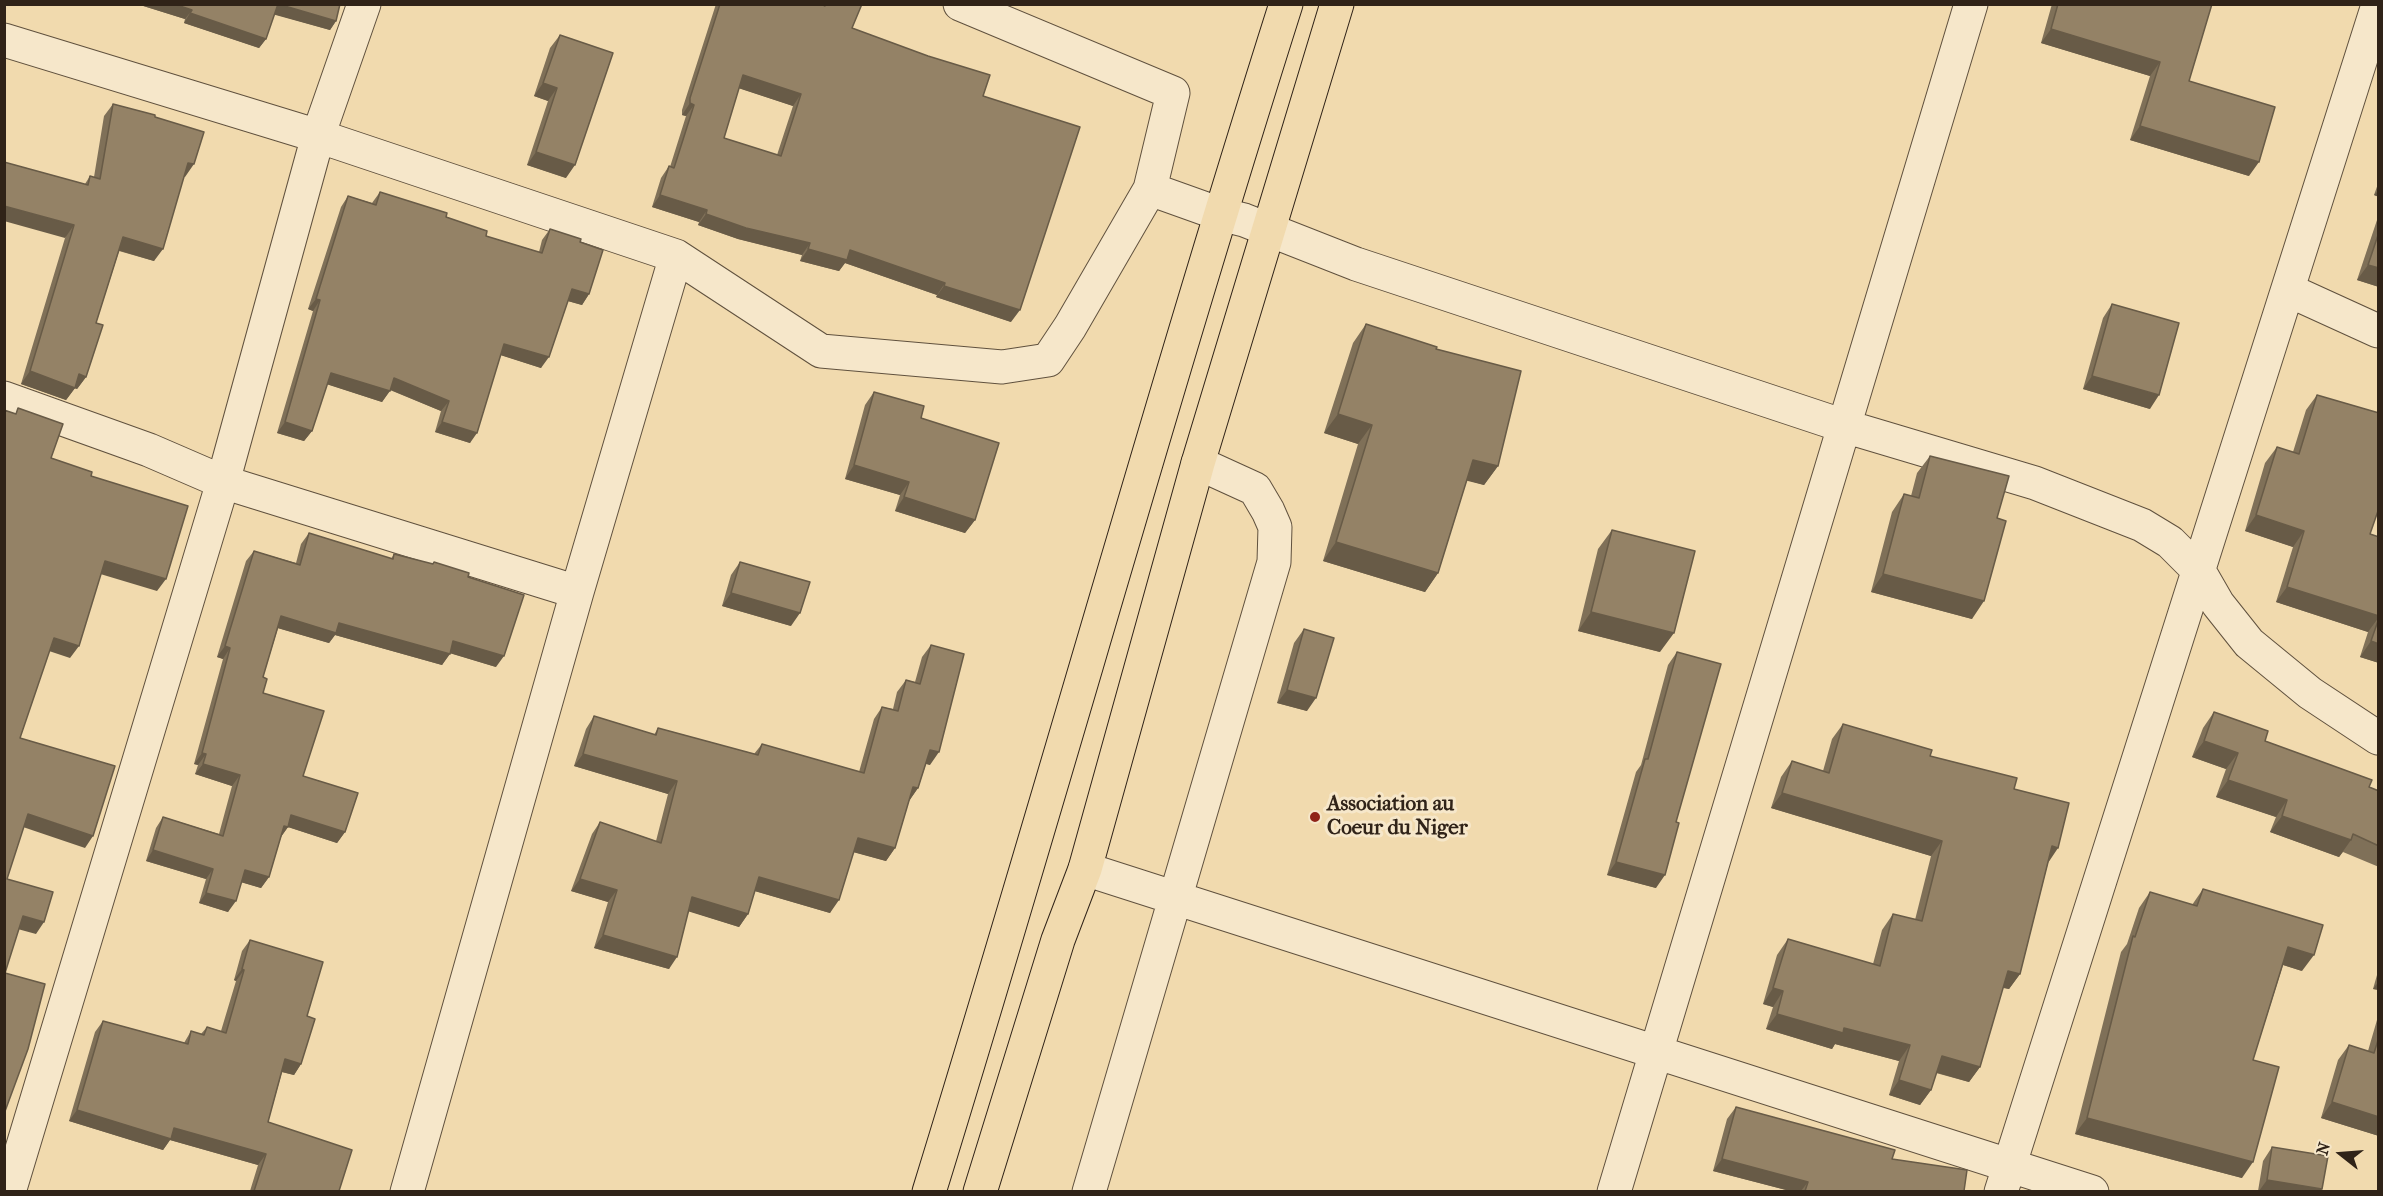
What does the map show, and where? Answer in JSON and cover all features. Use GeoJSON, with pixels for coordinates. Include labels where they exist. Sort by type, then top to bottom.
{"type":"FeatureCollection","features":[{"type":"Feature","properties":{"kind":"highway"},"geometry":{"type":"LineString","coordinates":[[929,1191],[1007,937],[1220,214],[1286,4]]}},
{"type":"Feature","properties":{"kind":"highway"},"geometry":{"type":"LineString","coordinates":[[980,1191],[1058,940],[1085,869],[1198,463],[1337,4]]}},
{"type":"Feature","properties":{"kind":"street"},"geometry":{"type":"LineString","coordinates":[[9,1191],[223,482],[318,136],[364,4]]}},
{"type":"Feature","properties":{"kind":"street"},"geometry":{"type":"LineString","coordinates":[[4,40],[318,136],[676,256],[820,351],[1002,367],[1048,360],[1070,327],[1150,189],[1173,93],[960,4]]}},
{"type":"Feature","properties":{"kind":"street"},"geometry":{"type":"LineString","coordinates":[[1614,1191],[1971,4]]}},
{"type":"Feature","properties":{"kind":"street"},"geometry":{"type":"LineString","coordinates":[[2006,1178],[2379,5]]}},
{"type":"Feature","properties":{"kind":"street"},"geometry":{"type":"LineString","coordinates":[[1150,189],[1220,214],[1244,220],[1356,264],[1844,426],[2035,483],[2107,509],[2142,525],[2170,542],[2199,571],[2217,604],[2249,643],[2310,693],[2379,738]]}},
{"type":"Feature","properties":{"kind":"street"},"geometry":{"type":"LineString","coordinates":[[407,1191],[577,592],[676,256]]}},
{"type":"Feature","properties":{"kind":"street"},"geometry":{"type":"LineString","coordinates":[[2288,290],[2379,331]]}},
{"type":"Feature","properties":{"kind":"street"},"geometry":{"type":"LineString","coordinates":[[4,398],[149,450],[223,482],[577,592]]}},
{"type":"Feature","properties":{"kind":"street"},"geometry":{"type":"LineString","coordinates":[[1089,1191],[1274,562],[1275,527],[1255,489],[1198,463]]}},
{"type":"Feature","properties":{"kind":"street"},"geometry":{"type":"LineString","coordinates":[[1085,869],[1656,1052],[2006,1178],[2092,1191]]}},
{"type":"Feature","properties":{"kind":"building"},"geometry":{"type":"Polygon","coordinates":[[[174,4],[278,4],[266,39],[190,13],[192,10],[174,4]]]}},
{"type":"Feature","properties":{"kind":"building"},"geometry":{"type":"Polygon","coordinates":[[[278,4],[340,4],[336,21],[278,4]]]}},
{"type":"Feature","properties":{"kind":"building"},"geometry":{"type":"Polygon","coordinates":[[[720,4],[821,4],[825,6],[826,4],[862,4],[852,28],[928,56],[990,75],[983,96],[1080,127],[1020,310],[944,286],[945,283],[850,250],[847,260],[808,249],[810,243],[746,228],[706,214],[707,210],[660,195],[669,166],[674,168],[694,105],[690,103],[720,4]],[[743,75],[724,138],[781,156],[801,94],[743,75]]]}},
{"type":"Feature","properties":{"kind":"building"},"geometry":{"type":"Polygon","coordinates":[[[2058,4],[2212,4],[2189,81],[2275,107],[2259,162],[2140,126],[2160,62],[2051,29],[2058,4]]]}},
{"type":"Feature","properties":{"kind":"building"},"geometry":{"type":"Polygon","coordinates":[[[560,35],[613,53],[575,165],[536,152],[557,88],[543,83],[560,35]]]}},
{"type":"Feature","properties":{"kind":"building"},"geometry":{"type":"Polygon","coordinates":[[[113,104],[155,115],[155,117],[204,132],[194,164],[188,163],[163,249],[123,237],[96,323],[103,325],[86,377],[79,374],[75,388],[30,371],[74,225],[4,206],[4,162],[88,185],[90,176],[100,179],[113,104]]]}},
{"type":"Feature","properties":{"kind":"building"},"geometry":{"type":"Polygon","coordinates":[[[380,192],[447,213],[446,217],[487,231],[486,236],[542,253],[550,229],[581,239],[580,242],[603,250],[589,294],[572,289],[549,357],[504,344],[477,433],[442,422],[449,401],[394,378],[390,391],[331,373],[312,431],[285,422],[320,300],[316,299],[348,196],[376,205],[380,192]]]}},
{"type":"Feature","properties":{"kind":"building"},"geometry":{"type":"Polygon","coordinates":[[[2379,232],[2379,268],[2368,265],[2379,232]]]}},
{"type":"Feature","properties":{"kind":"building"},"geometry":{"type":"Polygon","coordinates":[[[2112,304],[2179,323],[2159,395],[2092,376],[2112,304]]]}},
{"type":"Feature","properties":{"kind":"building"},"geometry":{"type":"Polygon","coordinates":[[[1366,324],[1437,347],[1436,349],[1521,371],[1498,466],[1473,460],[1438,573],[1336,542],[1372,425],[1338,414],[1366,324]]]}},
{"type":"Feature","properties":{"kind":"building"},"geometry":{"type":"Polygon","coordinates":[[[874,392],[924,406],[921,418],[999,443],[975,520],[904,497],[909,482],[854,465],[874,392]]]}},
{"type":"Feature","properties":{"kind":"building"},"geometry":{"type":"Polygon","coordinates":[[[2317,395],[2379,413],[2379,508],[2370,534],[2379,537],[2379,616],[2287,587],[2304,531],[2256,515],[2277,447],[2299,454],[2317,395]]]}},
{"type":"Feature","properties":{"kind":"building"},"geometry":{"type":"Polygon","coordinates":[[[18,408],[63,424],[51,458],[92,472],[91,476],[188,506],[166,579],[105,561],[79,646],[54,638],[20,738],[115,766],[93,836],[28,814],[7,879],[53,892],[44,922],[23,916],[5,973],[45,984],[28,1049],[4,1114],[4,410],[16,414],[18,408]]]}},
{"type":"Feature","properties":{"kind":"building"},"geometry":{"type":"Polygon","coordinates":[[[1930,456],[2009,476],[1997,518],[2006,521],[1984,601],[1883,574],[1904,494],[1919,498],[1930,456]]]}},
{"type":"Feature","properties":{"kind":"building"},"geometry":{"type":"Polygon","coordinates":[[[1612,530],[1695,551],[1674,633],[1591,612],[1612,530]]]}},
{"type":"Feature","properties":{"kind":"building"},"geometry":{"type":"Polygon","coordinates":[[[309,533],[393,559],[394,554],[433,564],[434,562],[469,573],[468,577],[524,595],[504,656],[453,641],[450,654],[339,623],[336,633],[281,616],[263,677],[267,679],[263,693],[324,711],[303,776],[358,793],[345,832],[291,815],[288,827],[284,826],[269,877],[245,870],[236,901],[206,893],[213,869],[153,850],[163,817],[223,836],[240,775],[203,764],[206,754],[202,753],[230,648],[225,646],[254,551],[300,565],[309,533]]]}},
{"type":"Feature","properties":{"kind":"building"},"geometry":{"type":"Polygon","coordinates":[[[740,562],[810,582],[800,613],[731,593],[740,562]]]}},
{"type":"Feature","properties":{"kind":"building"},"geometry":{"type":"Polygon","coordinates":[[[2379,618],[2379,644],[2371,641],[2379,618]]]}},
{"type":"Feature","properties":{"kind":"building"},"geometry":{"type":"Polygon","coordinates":[[[1304,629],[1334,638],[1316,698],[1287,690],[1304,629]]]}},
{"type":"Feature","properties":{"kind":"building"},"geometry":{"type":"Polygon","coordinates":[[[931,645],[964,654],[939,752],[930,750],[918,788],[913,787],[895,848],[858,838],[839,900],[759,877],[748,914],[692,897],[677,957],[603,935],[617,890],[580,879],[600,822],[661,843],[677,781],[583,754],[594,716],[656,735],[658,728],[758,755],[762,744],[864,773],[882,707],[898,711],[906,680],[920,684],[931,645]]]}},
{"type":"Feature","properties":{"kind":"building"},"geometry":{"type":"Polygon","coordinates":[[[1677,652],[1721,664],[1676,822],[1679,823],[1665,875],[1616,862],[1645,759],[1648,759],[1677,652]]]}},
{"type":"Feature","properties":{"kind":"building"},"geometry":{"type":"Polygon","coordinates":[[[2214,712],[2268,731],[2265,741],[2372,780],[2369,787],[2379,791],[2379,846],[2353,834],[2351,840],[2282,816],[2287,800],[2228,780],[2238,753],[2204,741],[2214,712]]]}},
{"type":"Feature","properties":{"kind":"building"},"geometry":{"type":"Polygon","coordinates":[[[1843,724],[1932,750],[1930,756],[2017,778],[2014,789],[2069,803],[2058,848],[2052,846],[2020,974],[2008,971],[1980,1067],[1942,1056],[1931,1090],[1899,1080],[1910,1045],[1844,1028],[1843,1033],[1777,1014],[1783,991],[1773,988],[1788,939],[1880,966],[1893,914],[1922,921],[1942,841],[1782,793],[1792,761],[1829,773],[1843,724]]]}},
{"type":"Feature","properties":{"kind":"building"},"geometry":{"type":"Polygon","coordinates":[[[2203,889],[2323,925],[2314,955],[2288,947],[2253,1060],[2279,1067],[2253,1162],[2087,1118],[2133,936],[2135,937],[2150,892],[2197,906],[2203,889]]]}},
{"type":"Feature","properties":{"kind":"building"},"geometry":{"type":"Polygon","coordinates":[[[250,940],[323,962],[307,1016],[315,1019],[301,1064],[285,1059],[268,1122],[352,1150],[339,1191],[254,1191],[266,1154],[174,1128],[171,1139],[77,1110],[103,1021],[188,1044],[191,1031],[204,1035],[207,1027],[226,1033],[250,940]]]}},
{"type":"Feature","properties":{"kind":"building"},"geometry":{"type":"Polygon","coordinates":[[[2379,1037],[2379,1117],[2332,1102],[2349,1045],[2374,1053],[2379,1037]]]}},
{"type":"Feature","properties":{"kind":"building"},"geometry":{"type":"Polygon","coordinates":[[[1736,1107],[1895,1150],[1892,1159],[1967,1170],[1964,1191],[1805,1191],[1808,1182],[1722,1159],[1736,1107]]]}},
{"type":"Feature","properties":{"kind":"building"},"geometry":{"type":"Polygon","coordinates":[[[2272,1147],[2328,1156],[2322,1189],[2267,1180],[2272,1147]]]}},
{"type":"Feature","properties":{"kind":"place","name":"Association au Coeur du Niger"},"geometry":{"type":"Point","coordinates":[1315,817]}}]}
